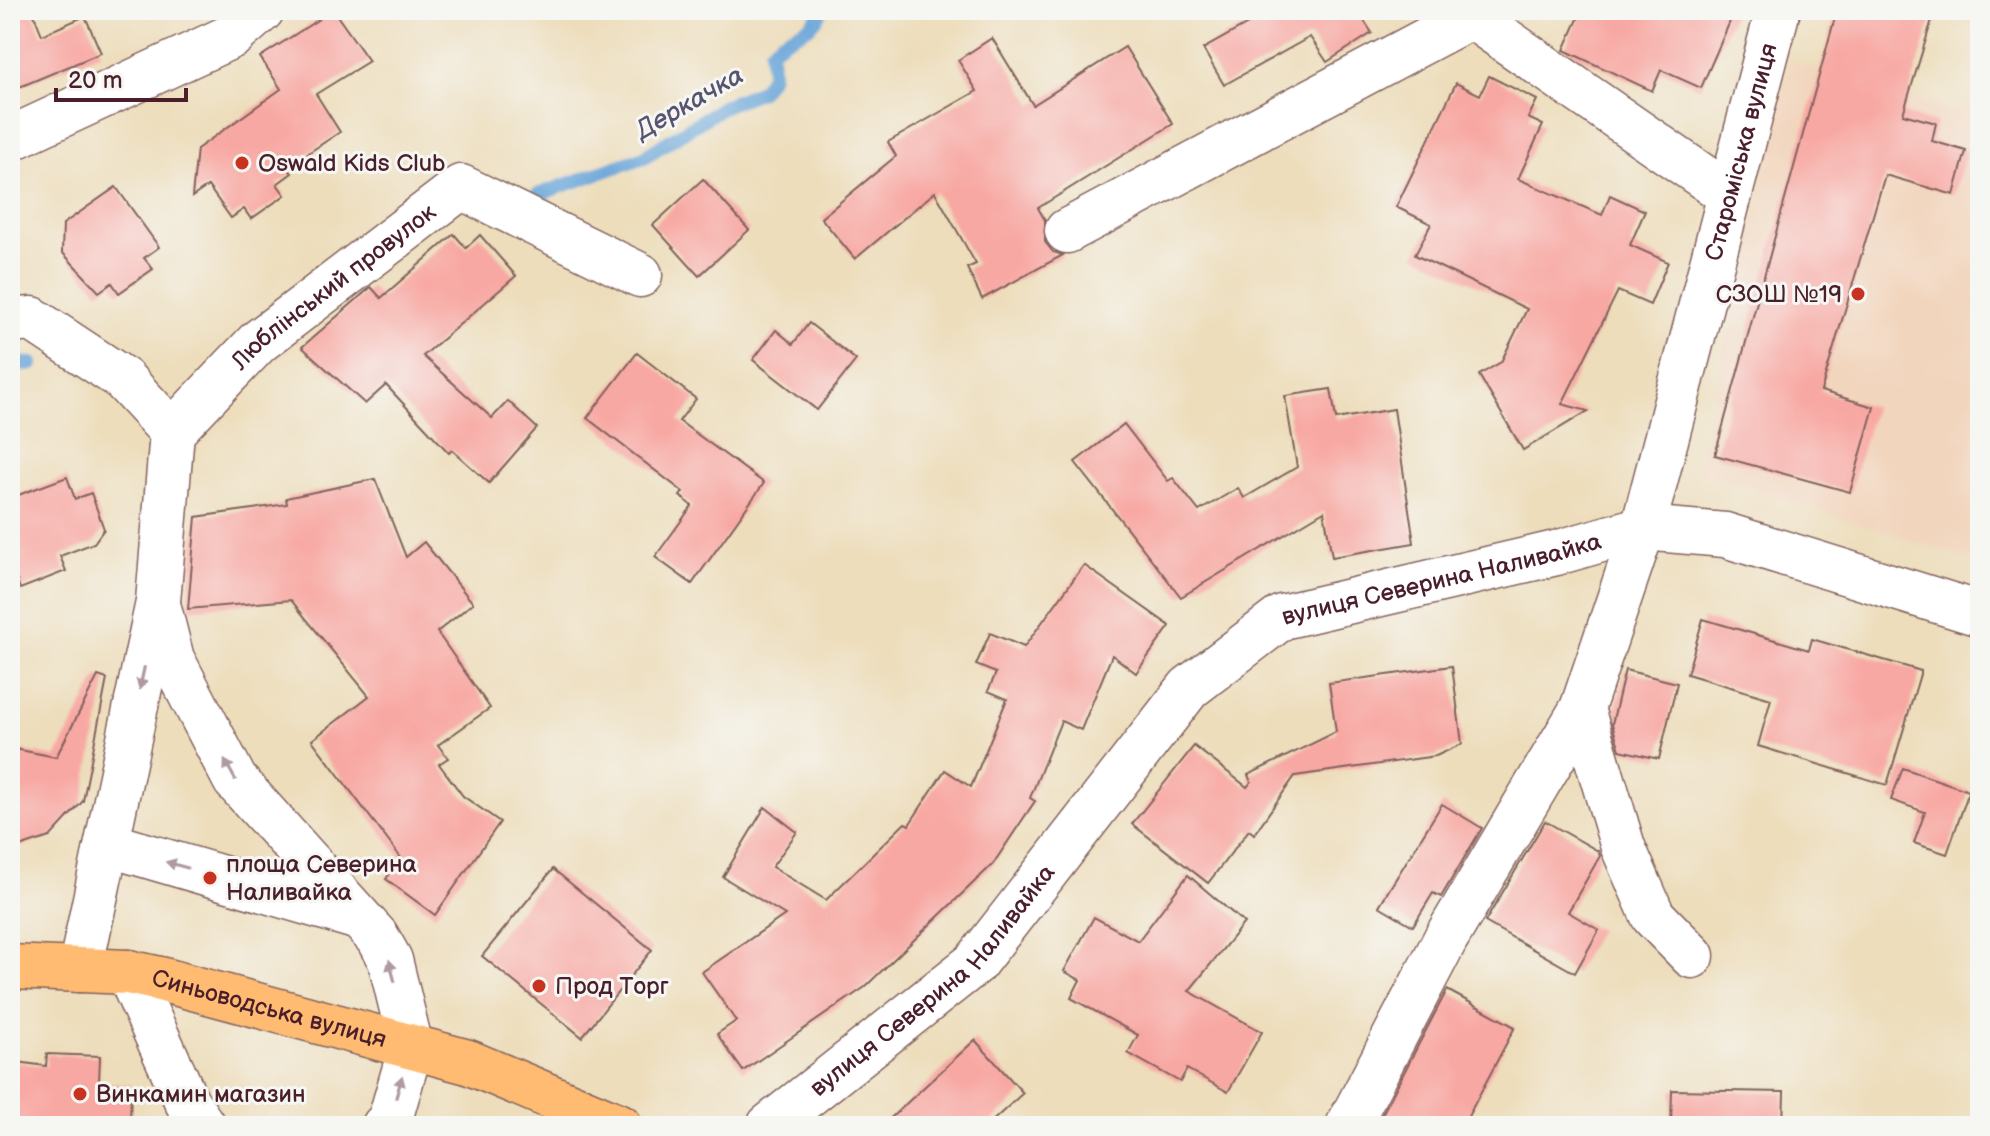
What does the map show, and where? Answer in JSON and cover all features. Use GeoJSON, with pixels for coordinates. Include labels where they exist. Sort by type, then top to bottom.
{"type":"FeatureCollection","features":[{"type":"Feature","properties":{"kind":"main road","name":"Синьоводська вулиця"},"geometry":{"type":"LineString","coordinates":[[10,967],[128,972],[478,1066],[620,1126]]}},
{"type":"Feature","properties":{"kind":"street"},"geometry":{"type":"LineString","coordinates":[[10,139],[232,36],[262,10]]}},
{"type":"Feature","properties":{"kind":"street","name":"Староміська вулиця"},"geometry":{"type":"LineString","coordinates":[[1348,1126],[1446,938],[1582,709],[1643,528],[1778,10]]}},
{"type":"Feature","properties":{"kind":"street"},"geometry":{"type":"LineString","coordinates":[[1067,231],[1478,14],[1728,194]]}},
{"type":"Feature","properties":{"kind":"street","name":"Люблінський провулок"},"geometry":{"type":"LineString","coordinates":[[172,432],[258,342],[461,187],[640,275]]}},
{"type":"Feature","properties":{"kind":"street"},"geometry":{"type":"LineString","coordinates":[[10,321],[32,319],[123,379],[172,432],[158,602],[80,970]]}},
{"type":"Feature","properties":{"kind":"street","name":"вулиця Северина Наливайка"},"geometry":{"type":"LineString","coordinates":[[769,1126],[975,963],[1189,688],[1282,617],[1556,553],[1643,528],[1725,535],[1980,614]]}},
{"type":"Feature","properties":{"kind":"street"},"geometry":{"type":"LineString","coordinates":[[158,602],[172,659],[235,780],[359,918],[390,960],[411,1047]]}},
{"type":"Feature","properties":{"kind":"street"},"geometry":{"type":"LineString","coordinates":[[1582,709],[1623,847],[1653,916],[1692,956]]}},
{"type":"Feature","properties":{"kind":"street"},"geometry":{"type":"LineString","coordinates":[[107,844],[359,918]]}},
{"type":"Feature","properties":{"kind":"street","name":"Синьоводська вулиця"},"geometry":{"type":"LineString","coordinates":[[128,972],[191,1118]]}},
{"type":"Feature","properties":{"kind":"street","name":"Синьоводська вулиця"},"geometry":{"type":"LineString","coordinates":[[384,1126],[389,1123],[411,1047]]}},
{"type":"Feature","properties":{"kind":"shaded area","name":"СЗОШ №19"},"geometry":{"type":"Polygon","coordinates":[[[1789,61],[1980,116],[1980,563],[1696,471],[1789,61]]]}},
{"type":"Feature","properties":{"kind":"building"},"geometry":{"type":"Polygon","coordinates":[[[10,10],[32,10],[42,35],[85,16],[101,53],[10,91],[10,10]]]}},
{"type":"Feature","properties":{"kind":"building"},"geometry":{"type":"Polygon","coordinates":[[[333,10],[369,61],[316,94],[340,132],[287,167],[292,173],[277,184],[285,195],[251,219],[244,209],[231,218],[208,186],[192,197],[197,149],[281,89],[260,57],[333,10]]]}},
{"type":"Feature","properties":{"kind":"building"},"geometry":{"type":"Polygon","coordinates":[[[1273,10],[1357,10],[1372,33],[1327,62],[1310,37],[1224,85],[1203,49],[1273,10]]]}},
{"type":"Feature","properties":{"kind":"building"},"geometry":{"type":"Polygon","coordinates":[[[1582,10],[1735,10],[1701,88],[1661,70],[1652,91],[1564,50],[1582,10]]]}},
{"type":"Feature","properties":{"kind":"building"},"geometry":{"type":"Polygon","coordinates":[[[1837,10],[1935,10],[1903,114],[1936,123],[1932,141],[1966,151],[1954,195],[1885,175],[1821,391],[1874,407],[1850,492],[1715,455],[1837,10]]]}},
{"type":"Feature","properties":{"kind":"building"},"geometry":{"type":"Polygon","coordinates":[[[992,38],[1033,105],[1125,47],[1173,124],[1038,208],[1045,220],[1045,242],[1053,252],[1063,255],[982,299],[967,268],[976,264],[935,192],[855,259],[821,218],[896,156],[888,142],[977,91],[958,60],[992,38]]]}},
{"type":"Feature","properties":{"kind":"building"},"geometry":{"type":"Polygon","coordinates":[[[1489,76],[1537,100],[1528,118],[1543,125],[1518,179],[1602,215],[1610,195],[1645,211],[1630,245],[1668,262],[1650,305],[1618,291],[1562,404],[1588,411],[1523,450],[1479,375],[1501,362],[1527,309],[1415,255],[1431,224],[1396,207],[1456,83],[1480,95],[1489,76]]]}},
{"type":"Feature","properties":{"kind":"building"},"geometry":{"type":"Polygon","coordinates":[[[703,179],[749,230],[699,276],[653,225],[703,179]]]}},
{"type":"Feature","properties":{"kind":"building"},"geometry":{"type":"Polygon","coordinates":[[[116,187],[159,247],[144,258],[153,269],[119,293],[112,283],[99,292],[62,252],[63,224],[116,187]]]}},
{"type":"Feature","properties":{"kind":"building"},"geometry":{"type":"Polygon","coordinates":[[[454,234],[466,248],[480,235],[516,276],[423,356],[492,418],[508,401],[537,428],[489,483],[452,450],[449,453],[386,385],[365,404],[302,347],[371,287],[381,298],[454,234]]]}},
{"type":"Feature","properties":{"kind":"building"},"geometry":{"type":"Polygon","coordinates":[[[809,323],[856,360],[817,410],[753,360],[776,330],[793,344],[809,323]]]}},
{"type":"Feature","properties":{"kind":"building"},"geometry":{"type":"Polygon","coordinates":[[[637,353],[696,399],[679,421],[764,483],[692,584],[655,557],[692,506],[680,496],[683,492],[587,418],[637,353]]]}},
{"type":"Feature","properties":{"kind":"building"},"geometry":{"type":"Polygon","coordinates":[[[1331,389],[1336,419],[1394,409],[1414,543],[1332,557],[1324,511],[1181,597],[1075,462],[1124,424],[1168,481],[1173,478],[1199,511],[1238,488],[1244,498],[1297,467],[1285,396],[1331,389]]]}},
{"type":"Feature","properties":{"kind":"building"},"geometry":{"type":"Polygon","coordinates":[[[67,477],[75,499],[91,493],[104,529],[94,543],[60,556],[66,571],[20,589],[10,560],[10,498],[67,477]]]}},
{"type":"Feature","properties":{"kind":"building"},"geometry":{"type":"Polygon","coordinates":[[[375,479],[406,557],[424,542],[473,603],[437,632],[490,708],[438,745],[448,758],[439,764],[463,796],[500,822],[435,915],[386,879],[401,858],[312,740],[369,696],[291,600],[188,609],[196,517],[287,504],[286,498],[375,479]]]}},
{"type":"Feature","properties":{"kind":"building"},"geometry":{"type":"Polygon","coordinates":[[[1084,565],[1170,626],[1136,673],[1112,655],[1081,730],[1061,721],[1030,798],[1035,801],[993,864],[865,987],[743,1071],[717,1034],[736,1021],[702,972],[785,915],[723,877],[765,807],[797,832],[772,867],[826,900],[905,823],[909,825],[945,770],[971,787],[1007,699],[988,691],[996,673],[976,665],[990,633],[1024,647],[1084,565]]]}},
{"type":"Feature","properties":{"kind":"building"},"geometry":{"type":"Polygon","coordinates":[[[1703,619],[1809,650],[1812,639],[1921,671],[1887,785],[1758,746],[1771,699],[1687,674],[1703,619]]]}},
{"type":"Feature","properties":{"kind":"building"},"geometry":{"type":"Polygon","coordinates":[[[1452,666],[1462,744],[1436,756],[1295,776],[1254,834],[1249,830],[1208,883],[1132,824],[1194,746],[1247,787],[1251,782],[1248,775],[1336,732],[1329,683],[1452,666]]]}},
{"type":"Feature","properties":{"kind":"building"},"geometry":{"type":"Polygon","coordinates":[[[1625,670],[1677,683],[1659,759],[1620,750],[1612,724],[1625,670]]]}},
{"type":"Feature","properties":{"kind":"building"},"geometry":{"type":"Polygon","coordinates":[[[98,676],[107,679],[83,801],[50,837],[10,850],[10,748],[56,757],[98,676]]]}},
{"type":"Feature","properties":{"kind":"building"},"geometry":{"type":"Polygon","coordinates":[[[1903,768],[1969,791],[1947,854],[1914,843],[1925,812],[1891,800],[1903,768]]]}},
{"type":"Feature","properties":{"kind":"building"},"geometry":{"type":"Polygon","coordinates":[[[1442,804],[1482,828],[1441,897],[1433,893],[1413,926],[1379,906],[1442,804]]]}},
{"type":"Feature","properties":{"kind":"building"},"geometry":{"type":"Polygon","coordinates":[[[1545,821],[1598,851],[1600,856],[1568,912],[1599,930],[1575,973],[1485,922],[1545,821]]]}},
{"type":"Feature","properties":{"kind":"building"},"geometry":{"type":"Polygon","coordinates":[[[553,869],[652,950],[582,1037],[482,956],[553,869]]]}},
{"type":"Feature","properties":{"kind":"building"},"geometry":{"type":"Polygon","coordinates":[[[1188,875],[1244,923],[1189,991],[1262,1032],[1228,1092],[1187,1069],[1180,1082],[1128,1053],[1138,1035],[1071,998],[1080,980],[1064,971],[1094,917],[1138,941],[1188,875]]]}},
{"type":"Feature","properties":{"kind":"building"},"geometry":{"type":"Polygon","coordinates":[[[1447,990],[1515,1027],[1463,1126],[1376,1126],[1447,990]]]}},
{"type":"Feature","properties":{"kind":"building"},"geometry":{"type":"Polygon","coordinates":[[[975,1040],[1023,1093],[987,1126],[882,1126],[975,1040]]]}},
{"type":"Feature","properties":{"kind":"building"},"geometry":{"type":"Polygon","coordinates":[[[47,1054],[100,1056],[99,1083],[131,1085],[130,1126],[10,1126],[10,1061],[46,1066],[47,1054]]]}},
{"type":"Feature","properties":{"kind":"building"},"geometry":{"type":"Polygon","coordinates":[[[1672,1090],[1784,1092],[1783,1126],[1671,1126],[1672,1090]]]}},
{"type":"Feature","properties":{"kind":"waterway","name":"Деркачка"},"geometry":{"type":"LineString","coordinates":[[537,195],[644,157],[726,105],[761,91],[772,75],[771,51],[812,24],[822,10]]}},
{"type":"Feature","properties":{"kind":"waterway","name":"Деркачка"},"geometry":{"type":"LineString","coordinates":[[10,363],[32,364]]}},
{"type":"Feature","properties":{"kind":"place","name":"Oswald Kids Club"},"geometry":{"type":"Point","coordinates":[242,163]}},
{"type":"Feature","properties":{"kind":"place","name":"СЗОШ №19"},"geometry":{"type":"Point","coordinates":[1858,294]}},
{"type":"Feature","properties":{"kind":"place","name":"площа Северина Наливайка"},"geometry":{"type":"Point","coordinates":[210,878]}},
{"type":"Feature","properties":{"kind":"place","name":"Прод Торг"},"geometry":{"type":"Point","coordinates":[539,986]}},
{"type":"Feature","properties":{"kind":"place","name":"Винкамин магазин"},"geometry":{"type":"Point","coordinates":[80,1094]}}]}
